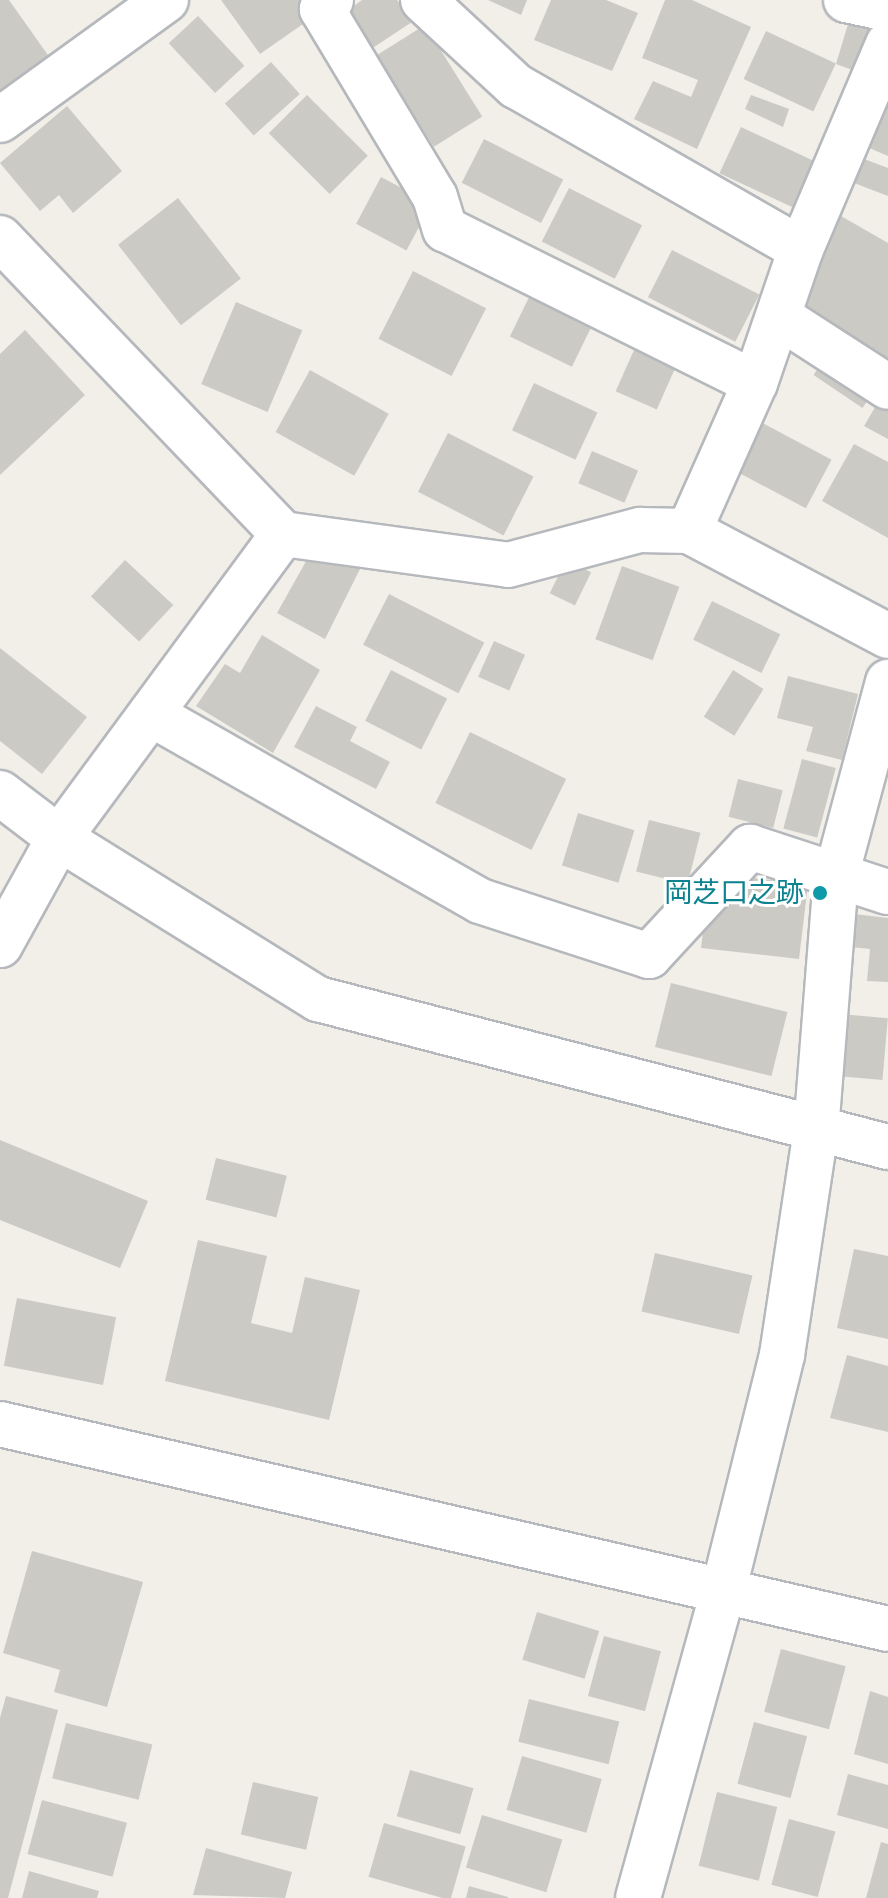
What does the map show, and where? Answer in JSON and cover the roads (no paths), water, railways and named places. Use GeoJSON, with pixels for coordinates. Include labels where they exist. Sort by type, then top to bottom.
{"type":"FeatureCollection","features":[{"type":"Feature","properties":{"kind":"street"},"geometry":{"type":"LineString","coordinates":[[0,120],[166,0]]}},
{"type":"Feature","properties":{"kind":"street"},"geometry":{"type":"LineString","coordinates":[[331,0],[322,9],[435,197],[445,229],[755,383]]}},
{"type":"Feature","properties":{"kind":"street"},"geometry":{"type":"LineString","coordinates":[[423,0],[516,86],[801,249]]}},
{"type":"Feature","properties":{"kind":"street"},"geometry":{"type":"LineString","coordinates":[[846,0],[888,9]]}},
{"type":"Feature","properties":{"kind":"street"},"geometry":{"type":"LineString","coordinates":[[689,531],[755,383],[781,318],[801,249],[888,44]]}},
{"type":"Feature","properties":{"kind":"street"},"geometry":{"type":"LineString","coordinates":[[0,238],[283,534],[508,565],[640,530],[689,531],[888,636]]}},
{"type":"Feature","properties":{"kind":"street"},"geometry":{"type":"LineString","coordinates":[[781,318],[888,387]]}},
{"type":"Feature","properties":{"kind":"street"},"geometry":{"type":"LineString","coordinates":[[0,945],[59,838],[283,534]]}},
{"type":"Feature","properties":{"kind":"street"},"geometry":{"type":"LineString","coordinates":[[638,1898],[723,1592],[782,1355],[816,1131],[836,876],[888,682]]}},
{"type":"Feature","properties":{"kind":"street"},"geometry":{"type":"LineString","coordinates":[[151,714],[480,901],[649,956],[750,847],[888,892]]}},
{"type":"Feature","properties":{"kind":"street"},"geometry":{"type":"LineString","coordinates":[[0,793],[59,838],[318,999],[816,1131],[888,1147]]}},
{"type":"Feature","properties":{"kind":"street"},"geometry":{"type":"LineString","coordinates":[[0,1424],[888,1629]]}},
{"type":"Feature","properties":{"kind":"place","name":"岡芝口之跡"},"geometry":{"type":"Point","coordinates":[820,893]}}]}
